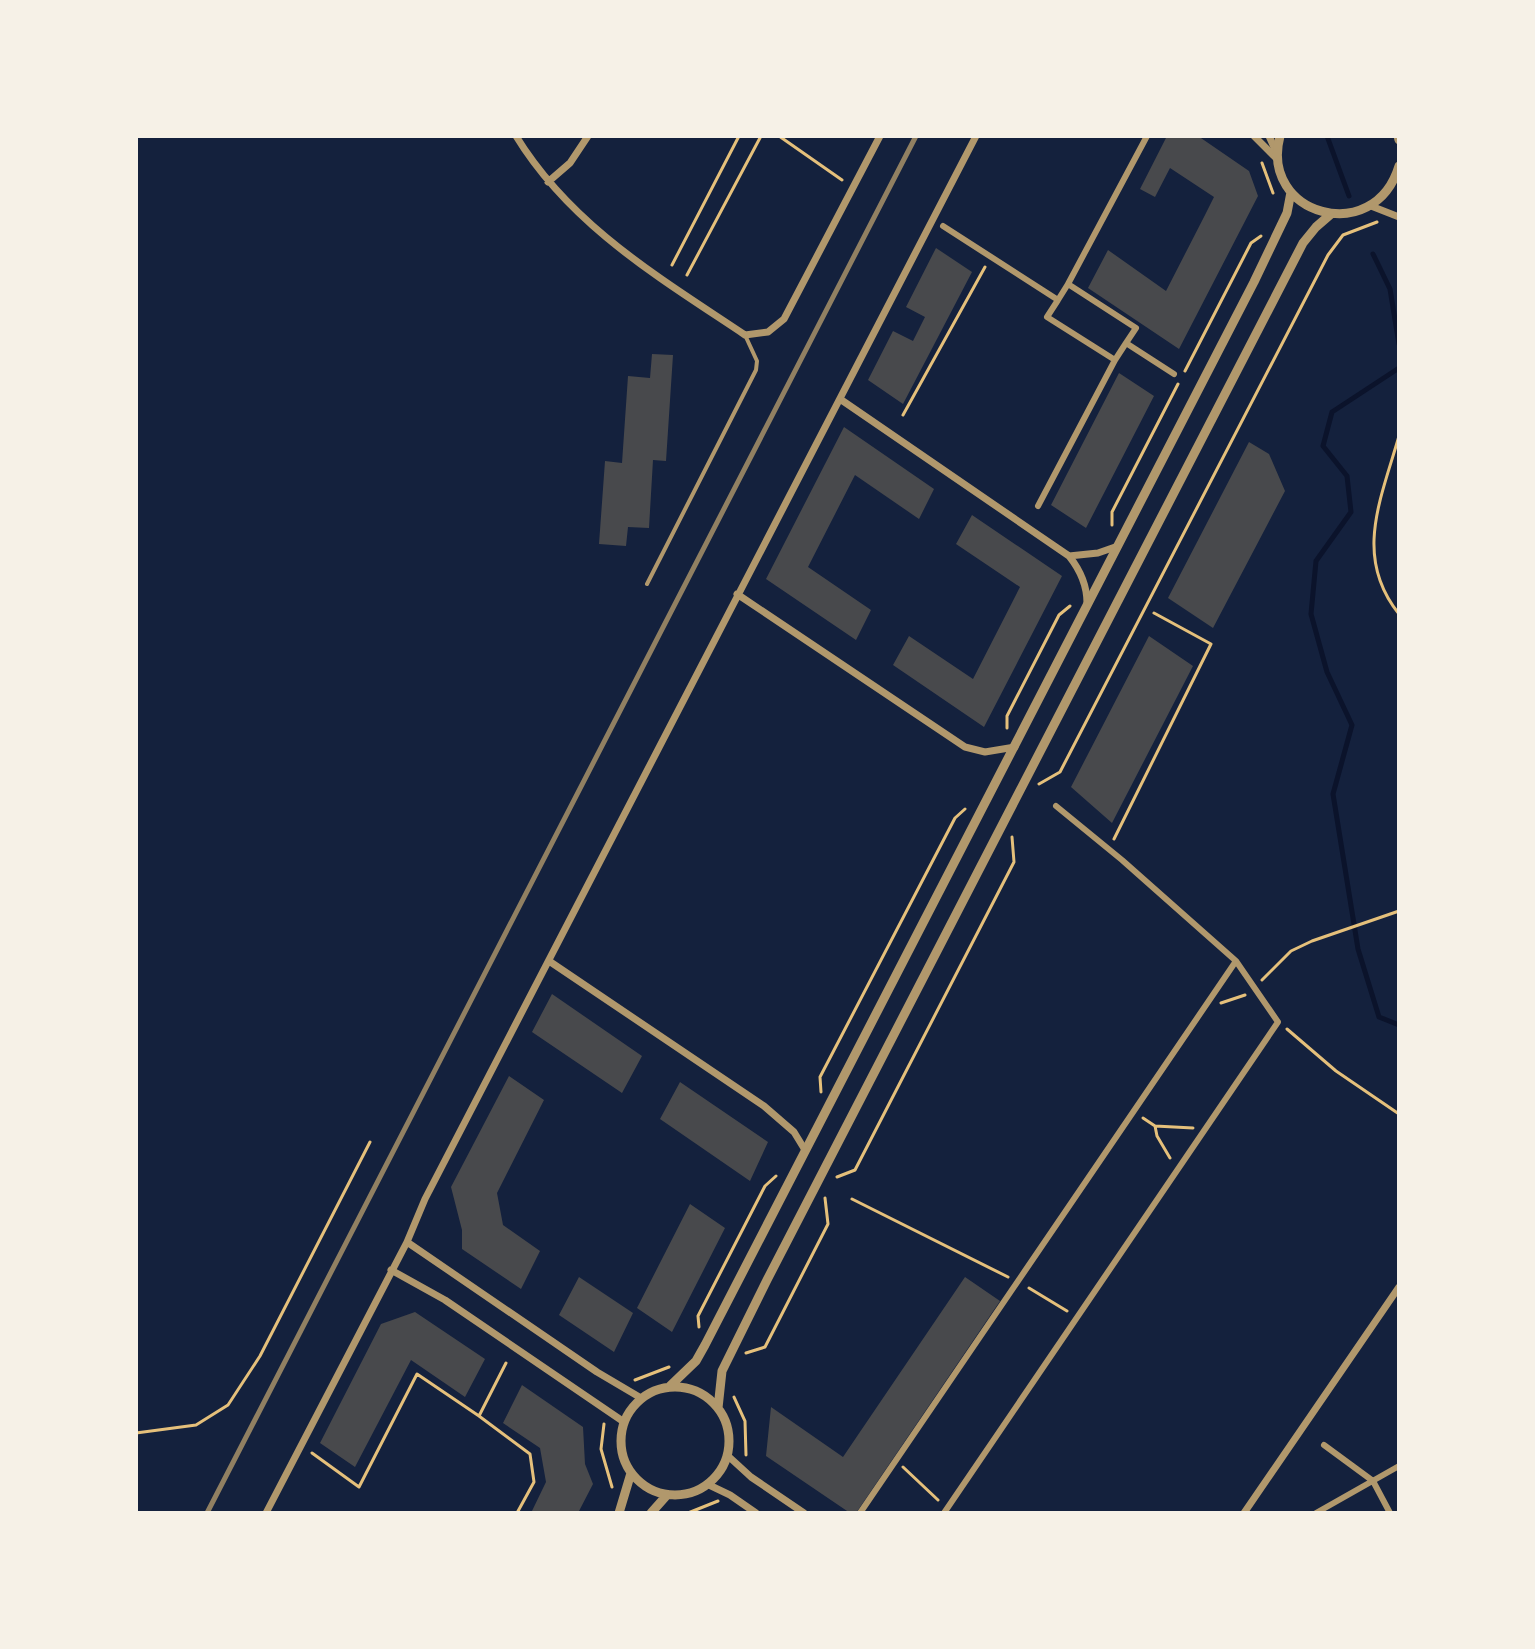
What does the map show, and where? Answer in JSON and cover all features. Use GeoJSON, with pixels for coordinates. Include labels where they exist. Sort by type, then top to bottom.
{"type":"FeatureCollection","features":[{"type":"Feature","properties":{"kind":"street"},"geometry":{"type":"LineString","coordinates":[[516,136],[548,182],[603,236],[745,335],[768,332],[784,319],[880,136]]}},
{"type":"Feature","properties":{"kind":"street"},"geometry":{"type":"LineString","coordinates":[[548,182],[570,163],[588,136]]}},
{"type":"Feature","properties":{"kind":"street"},"geometry":{"type":"LineString","coordinates":[[266,1513],[407,1242],[425,1199],[976,136]]}},
{"type":"Feature","properties":{"kind":"street"},"geometry":{"type":"LineString","coordinates":[[1115,360],[1047,317],[1068,284],[1147,136]]}},
{"type":"Feature","properties":{"kind":"street"},"geometry":{"type":"LineString","coordinates":[[1254,136],[1277,156]]}},
{"type":"Feature","properties":{"kind":"street"},"geometry":{"type":"LineString","coordinates":[[1269,136],[1284,182],[1291,192],[1309,207],[1331,214],[1358,212],[1371,206],[1389,188],[1399,166]]}},
{"type":"Feature","properties":{"kind":"street"},"geometry":{"type":"LineString","coordinates":[[1277,156],[1280,136]]}},
{"type":"Feature","properties":{"kind":"street"},"geometry":{"type":"LineString","coordinates":[[670,1386],[700,1353],[1279,231],[1291,192]]}},
{"type":"Feature","properties":{"kind":"street"},"geometry":{"type":"LineString","coordinates":[[1371,206],[1399,217]]}},
{"type":"Feature","properties":{"kind":"street"},"geometry":{"type":"LineString","coordinates":[[718,1408],[722,1371],[767,1280],[1297,255],[1309,235],[1331,214]]}},
{"type":"Feature","properties":{"kind":"street"},"geometry":{"type":"LineString","coordinates":[[943,226],[1058,300]]}},
{"type":"Feature","properties":{"kind":"street"},"geometry":{"type":"LineString","coordinates":[[1038,506],[1115,360],[1136,328],[1068,284]]}},
{"type":"Feature","properties":{"kind":"street"},"geometry":{"type":"LineString","coordinates":[[1126,343],[1174,374]]}},
{"type":"Feature","properties":{"kind":"street"},"geometry":{"type":"LineString","coordinates":[[840,399],[1069,556],[1084,581],[1087,606]]}},
{"type":"Feature","properties":{"kind":"street"},"geometry":{"type":"LineString","coordinates":[[1069,556],[1098,553],[1118,546]]}},
{"type":"Feature","properties":{"kind":"street"},"geometry":{"type":"LineString","coordinates":[[737,594],[965,747],[985,752],[1015,747]]}},
{"type":"Feature","properties":{"kind":"street"},"geometry":{"type":"LineString","coordinates":[[945,1510],[1278,1022],[1253,990],[1236,961],[1056,806]]}},
{"type":"Feature","properties":{"kind":"street"},"geometry":{"type":"LineString","coordinates":[[549,961],[764,1106],[794,1132],[805,1150]]}},
{"type":"Feature","properties":{"kind":"street"},"geometry":{"type":"LineString","coordinates":[[860,1513],[1236,961]]}},
{"type":"Feature","properties":{"kind":"street"},"geometry":{"type":"LineString","coordinates":[[407,1242],[641,1398]]}},
{"type":"Feature","properties":{"kind":"street"},"geometry":{"type":"LineString","coordinates":[[391,1270],[445,1300],[624,1422]]}},
{"type":"Feature","properties":{"kind":"street"},"geometry":{"type":"LineString","coordinates":[[1244,1513],[1399,1287]]}},
{"type":"Feature","properties":{"kind":"street"},"geometry":{"type":"LineString","coordinates":[[681,1387],[702,1393],[718,1408],[728,1430],[727,1455],[719,1471],[707,1484],[688,1493],[667,1495],[641,1483],[631,1473],[621,1448],[624,1422],[641,1398],[655,1390],[681,1387]]}},
{"type":"Feature","properties":{"kind":"street"},"geometry":{"type":"LineString","coordinates":[[1324,1445],[1373,1481],[1390,1513]]}},
{"type":"Feature","properties":{"kind":"street"},"geometry":{"type":"LineString","coordinates":[[727,1455],[804,1513]]}},
{"type":"Feature","properties":{"kind":"street"},"geometry":{"type":"LineString","coordinates":[[1316,1513],[1399,1466]]}},
{"type":"Feature","properties":{"kind":"street"},"geometry":{"type":"LineString","coordinates":[[619,1513],[631,1473]]}},
{"type":"Feature","properties":{"kind":"street"},"geometry":{"type":"LineString","coordinates":[[707,1484],[756,1513]]}},
{"type":"Feature","properties":{"kind":"street"},"geometry":{"type":"LineString","coordinates":[[651,1513],[667,1495]]}},
{"type":"Feature","properties":{"kind":"lane"},"geometry":{"type":"LineString","coordinates":[[647,584],[756,370],[757,361],[745,335]]}},
{"type":"Feature","properties":{"kind":"path"},"geometry":{"type":"LineString","coordinates":[[672,265],[739,136]]}},
{"type":"Feature","properties":{"kind":"path"},"geometry":{"type":"LineString","coordinates":[[687,275],[761,136]]}},
{"type":"Feature","properties":{"kind":"path"},"geometry":{"type":"LineString","coordinates":[[779,136],[842,180]]}},
{"type":"Feature","properties":{"kind":"path"},"geometry":{"type":"LineString","coordinates":[[1263,145],[1263,167],[1276,198]]}},
{"type":"Feature","properties":{"kind":"path"},"geometry":{"type":"LineString","coordinates":[[1033,796],[1040,783],[1060,772],[1333,246],[1351,230],[1381,221]]}},
{"type":"Feature","properties":{"kind":"path"},"geometry":{"type":"LineString","coordinates":[[1185,370],[1251,243],[1264,234]]}},
{"type":"Feature","properties":{"kind":"path"},"geometry":{"type":"LineString","coordinates":[[903,415],[991,256]]}},
{"type":"Feature","properties":{"kind":"path"},"geometry":{"type":"LineString","coordinates":[[1112,526],[1112,512],[1178,385]]}},
{"type":"Feature","properties":{"kind":"path"},"geometry":{"type":"LineString","coordinates":[[1399,436],[1372,544],[1374,564],[1385,596],[1399,614]]}},
{"type":"Feature","properties":{"kind":"path"},"geometry":{"type":"LineString","coordinates":[[996,750],[1008,727],[1007,716],[1059,615],[1071,605]]}},
{"type":"Feature","properties":{"kind":"path"},"geometry":{"type":"LineString","coordinates":[[1109,850],[1211,644],[1154,613]]}},
{"type":"Feature","properties":{"kind":"path"},"geometry":{"type":"LineString","coordinates":[[821,1092],[820,1077],[955,818],[966,809]]}},
{"type":"Feature","properties":{"kind":"path"},"geometry":{"type":"LineString","coordinates":[[836,1178],[855,1170],[1000,890],[1014,862],[1011,838],[1015,830]]}},
{"type":"Feature","properties":{"kind":"path"},"geometry":{"type":"LineString","coordinates":[[1253,990],[1291,951],[1399,911]]}},
{"type":"Feature","properties":{"kind":"path"},"geometry":{"type":"LineString","coordinates":[[1278,1022],[1336,1071],[1399,1114]]}},
{"type":"Feature","properties":{"kind":"path"},"geometry":{"type":"LineString","coordinates":[[1135,1112],[1155,1126],[1205,1128]]}},
{"type":"Feature","properties":{"kind":"path"},"geometry":{"type":"LineString","coordinates":[[1155,1126],[1157,1136],[1177,1169]]}},
{"type":"Feature","properties":{"kind":"path"},"geometry":{"type":"LineString","coordinates":[[136,1433],[196,1425],[228,1405],[260,1356],[370,1142]]}},
{"type":"Feature","properties":{"kind":"path"},"geometry":{"type":"LineString","coordinates":[[699,1327],[698,1316],[765,1186],[781,1172]]}},
{"type":"Feature","properties":{"kind":"path"},"geometry":{"type":"LineString","coordinates":[[741,1363],[746,1353],[765,1347],[800,1279],[828,1224],[825,1199],[831,1187]]}},
{"type":"Feature","properties":{"kind":"path"},"geometry":{"type":"LineString","coordinates":[[852,1199],[1019,1283],[1077,1317]]}},
{"type":"Feature","properties":{"kind":"path"},"geometry":{"type":"LineString","coordinates":[[479,1416],[506,1363]]}},
{"type":"Feature","properties":{"kind":"path"},"geometry":{"type":"LineString","coordinates":[[624,1388],[637,1379],[672,1366]]}},
{"type":"Feature","properties":{"kind":"path"},"geometry":{"type":"LineString","coordinates":[[309,1451],[359,1487],[417,1374],[530,1454],[534,1482],[517,1513]]}},
{"type":"Feature","properties":{"kind":"path"},"geometry":{"type":"LineString","coordinates":[[733,1394],[747,1432],[743,1470]]}},
{"type":"Feature","properties":{"kind":"path"},"geometry":{"type":"LineString","coordinates":[[608,1411],[601,1449],[609,1475],[611,1496]]}},
{"type":"Feature","properties":{"kind":"path"},"geometry":{"type":"LineString","coordinates":[[896,1460],[945,1510]]}},
{"type":"Feature","properties":{"kind":"path"},"geometry":{"type":"LineString","coordinates":[[688,1513],[717,1502],[726,1493]]}},
{"type":"Feature","properties":{"kind":"building"},"geometry":{"type":"Polygon","coordinates":[[[1167,136],[1198,136],[1249,171],[1258,196],[1179,349],[1088,288],[1108,250],[1166,291],[1214,197],[1170,168],[1155,197],[1140,189],[1167,136]]]}},
{"type":"Feature","properties":{"kind":"building"},"geometry":{"type":"Polygon","coordinates":[[[936,248],[972,272],[903,404],[868,380],[893,331],[913,341],[925,317],[906,307],[936,248]]]}},
{"type":"Feature","properties":{"kind":"building"},"geometry":{"type":"Polygon","coordinates":[[[652,354],[673,355],[666,461],[653,460],[649,528],[628,527],[626,546],[599,544],[605,461],[622,463],[628,376],[650,378],[652,354]]]}},
{"type":"Feature","properties":{"kind":"building"},"geometry":{"type":"Polygon","coordinates":[[[1119,373],[1154,396],[1086,528],[1051,505],[1119,373]]]}},
{"type":"Feature","properties":{"kind":"building"},"geometry":{"type":"Polygon","coordinates":[[[844,427],[934,489],[919,519],[855,475],[808,567],[871,610],[856,640],[766,579],[844,427]]]}},
{"type":"Feature","properties":{"kind":"building"},"geometry":{"type":"Polygon","coordinates":[[[1249,442],[1269,454],[1285,491],[1213,628],[1168,598],[1249,442]]]}},
{"type":"Feature","properties":{"kind":"building"},"geometry":{"type":"Polygon","coordinates":[[[972,515],[1062,576],[984,727],[893,665],[909,636],[973,679],[1020,587],[956,544],[972,515]]]}},
{"type":"Feature","properties":{"kind":"building"},"geometry":{"type":"Polygon","coordinates":[[[1149,636],[1193,666],[1112,823],[1071,787],[1149,636]]]}},
{"type":"Feature","properties":{"kind":"building"},"geometry":{"type":"Polygon","coordinates":[[[552,994],[642,1056],[622,1093],[532,1032],[552,994]]]}},
{"type":"Feature","properties":{"kind":"building"},"geometry":{"type":"Polygon","coordinates":[[[509,1076],[544,1100],[497,1193],[503,1225],[540,1251],[521,1289],[462,1249],[462,1230],[451,1187],[509,1076]]]}},
{"type":"Feature","properties":{"kind":"building"},"geometry":{"type":"Polygon","coordinates":[[[680,1082],[768,1142],[750,1181],[660,1119],[680,1082]]]}},
{"type":"Feature","properties":{"kind":"building"},"geometry":{"type":"Polygon","coordinates":[[[690,1204],[725,1228],[672,1332],[637,1308],[690,1204]]]}},
{"type":"Feature","properties":{"kind":"building"},"geometry":{"type":"Polygon","coordinates":[[[579,1277],[633,1313],[614,1352],[559,1315],[579,1277]]]}},
{"type":"Feature","properties":{"kind":"building"},"geometry":{"type":"Polygon","coordinates":[[[965,1277],[1000,1301],[856,1513],[850,1513],[766,1456],[771,1407],[843,1457],[965,1277]]]}},
{"type":"Feature","properties":{"kind":"building"},"geometry":{"type":"Polygon","coordinates":[[[415,1312],[485,1359],[465,1397],[411,1360],[355,1467],[320,1443],[381,1324],[415,1312]]]}},
{"type":"Feature","properties":{"kind":"building"},"geometry":{"type":"Polygon","coordinates":[[[522,1385],[583,1427],[585,1464],[593,1484],[578,1513],[531,1513],[546,1482],[540,1448],[503,1423],[522,1385]]]}},
{"type":"Feature","properties":{"kind":"waterway"},"geometry":{"type":"LineString","coordinates":[[1327,136],[1349,196]]}},
{"type":"Feature","properties":{"kind":"waterway"},"geometry":{"type":"LineString","coordinates":[[1373,254],[1390,289],[1399,344]]}},
{"type":"Feature","properties":{"kind":"waterway"},"geometry":{"type":"LineString","coordinates":[[1399,368],[1332,412],[1323,446],[1347,476],[1351,512],[1316,561],[1311,614],[1327,672],[1352,725],[1333,794],[1358,949],[1379,1017],[1399,1025]]}},
{"type":"Feature","properties":{"kind":"railway"},"geometry":{"type":"LineString","coordinates":[[207,1513],[916,136]]}}]}
